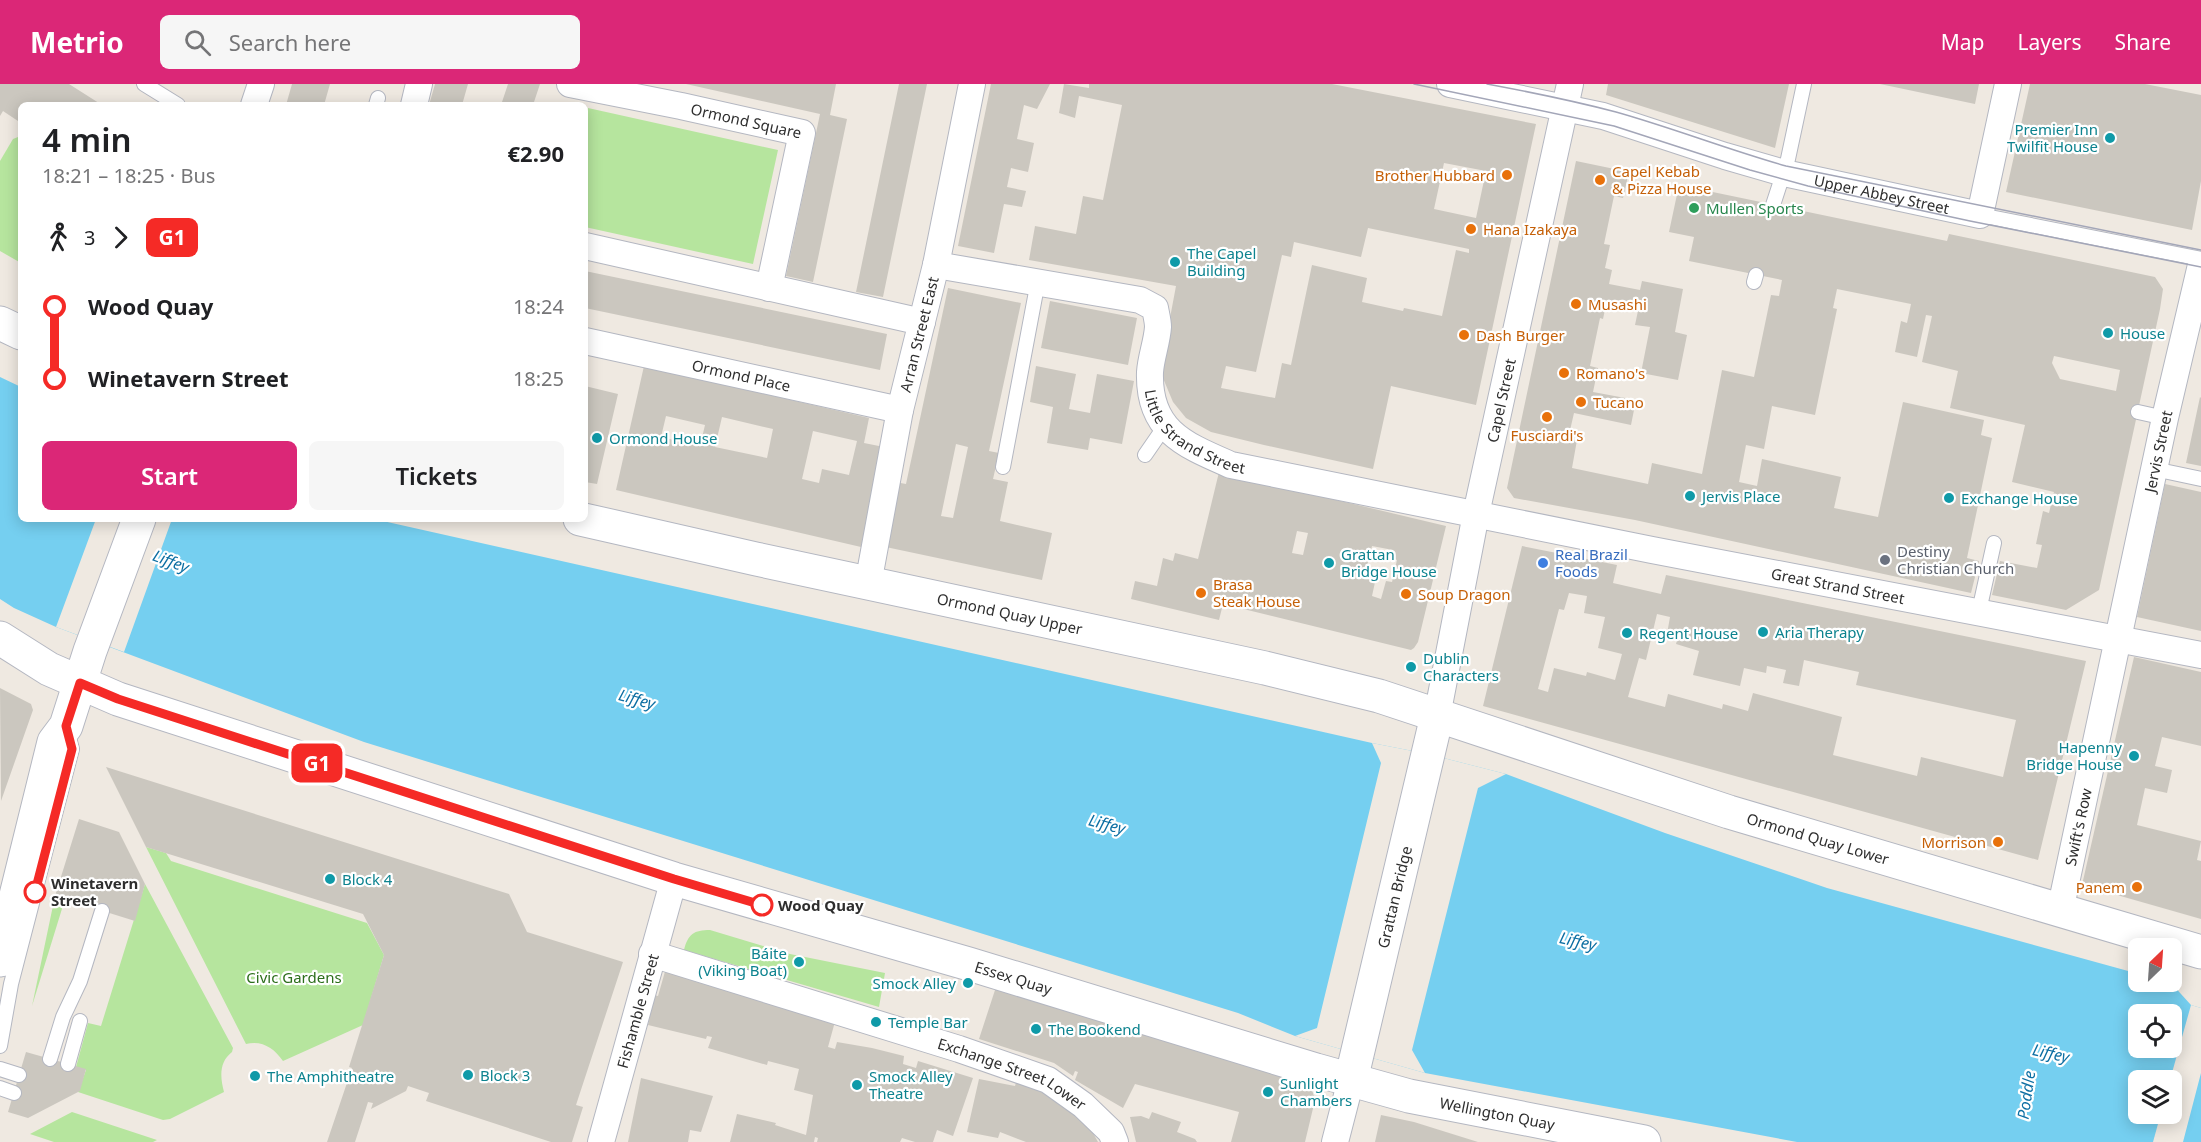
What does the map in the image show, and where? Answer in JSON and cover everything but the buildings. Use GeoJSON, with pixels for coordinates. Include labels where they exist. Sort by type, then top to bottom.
{"type":"FeatureCollection","features":[{"type":"Feature","properties":{"kind":"main road"},"geometry":{"type":"LineString","coordinates":[[0,323],[18,332]]}},
{"type":"Feature","properties":{"kind":"main road","name":"Ormond Quay Upper"},"geometry":{"type":"LineString","coordinates":[[588,521],[868,584],[1265,668],[1379,696],[1437,716]]}},
{"type":"Feature","properties":{"kind":"main road"},"geometry":{"type":"LineString","coordinates":[[0,960],[54,742],[66,726],[90,651],[138,522]]}},
{"type":"Feature","properties":{"kind":"main road"},"geometry":{"type":"LineString","coordinates":[[0,638],[49,669],[118,699],[674,879]]}},
{"type":"Feature","properties":{"kind":"main road","name":"Grattan Bridge"},"geometry":{"type":"LineString","coordinates":[[1354,1067],[1437,716]]}},
{"type":"Feature","properties":{"kind":"main road","name":"Ormond Quay Lower"},"geometry":{"type":"LineString","coordinates":[[1437,716],[1729,812],[2201,952]]}},
{"type":"Feature","properties":{"kind":"main road","name":"Essex Quay"},"geometry":{"type":"LineString","coordinates":[[674,879],[948,958],[1354,1067]]}},
{"type":"Feature","properties":{"kind":"main road","name":"Wellington Quay"},"geometry":{"type":"LineString","coordinates":[[1354,1067],[1409,1096],[1644,1142]]}},
{"type":"Feature","properties":{"kind":"street"},"geometry":{"type":"LineString","coordinates":[[255,102],[261,84]]}},
{"type":"Feature","properties":{"kind":"street"},"geometry":{"type":"LineString","coordinates":[[415,102],[419,84]]}},
{"type":"Feature","properties":{"kind":"street","name":"Ormond Square"},"geometry":{"type":"LineString","coordinates":[[565,102],[570,84],[802,133],[769,288]]}},
{"type":"Feature","properties":{"kind":"street","name":"Arran Street East"},"geometry":{"type":"LineString","coordinates":[[868,584],[900,410],[936,265],[972,84]]}},
{"type":"Feature","properties":{"kind":"street","name":"Upper Abbey Street"},"geometry":{"type":"LineString","coordinates":[[1450,84],[1568,96],[1636,126],[1725,156],[1784,173],[1980,215]]}},
{"type":"Feature","properties":{"kind":"street"},"geometry":{"type":"LineString","coordinates":[[1980,215],[2008,84]]}},
{"type":"Feature","properties":{"kind":"street","name":"Capel Street"},"geometry":{"type":"LineString","coordinates":[[1437,716],[1476,514],[1568,96]]}},
{"type":"Feature","properties":{"kind":"street"},"geometry":{"type":"LineString","coordinates":[[588,247],[922,322]]}},
{"type":"Feature","properties":{"kind":"street","name":"Little Strand Street"},"geometry":{"type":"LineString","coordinates":[[936,265],[1140,300],[1155,308],[1158,326],[1150,373],[1153,403],[1165,426],[1186,445],[1231,465],[1476,514]]}},
{"type":"Feature","properties":{"kind":"street","name":"Jervis Street"},"geometry":{"type":"LineString","coordinates":[[2118,638],[2165,418],[2201,265]]}},
{"type":"Feature","properties":{"kind":"street","name":"Ormond Place"},"geometry":{"type":"LineString","coordinates":[[588,342],[900,410]]}},
{"type":"Feature","properties":{"kind":"street","name":"Great Strand Street"},"geometry":{"type":"LineString","coordinates":[[1476,514],[2201,655]]}},
{"type":"Feature","properties":{"kind":"street","name":"Swift's Row"},"geometry":{"type":"LineString","coordinates":[[2060,911],[2118,638]]}},
{"type":"Feature","properties":{"kind":"street","name":"Fishamble Street"},"geometry":{"type":"LineString","coordinates":[[601,1142],[674,879]]}},
{"type":"Feature","properties":{"kind":"street","name":"Exchange Street Lower"},"geometry":{"type":"LineString","coordinates":[[652,954],[959,1049],[1048,1080],[1083,1105],[1111,1132],[1115,1142]]}},
{"type":"Feature","properties":{"kind":"street"},"geometry":{"type":"LineString","coordinates":[[1335,1142],[1354,1067]]}},
{"type":"Feature","properties":{"kind":"lane"},"geometry":{"type":"LineString","coordinates":[[144,84],[173,102]]}},
{"type":"Feature","properties":{"kind":"lane"},"geometry":{"type":"LineString","coordinates":[[1773,205],[1784,173],[1804,84]]}},
{"type":"Feature","properties":{"kind":"lane","name":"Upper Abbey Street"},"geometry":{"type":"LineString","coordinates":[[1980,215],[2201,260]]}},
{"type":"Feature","properties":{"kind":"lane"},"geometry":{"type":"LineString","coordinates":[[1003,467],[1038,281]]}},
{"type":"Feature","properties":{"kind":"lane"},"geometry":{"type":"LineString","coordinates":[[2138,412],[2165,418]]}},
{"type":"Feature","properties":{"kind":"lane"},"geometry":{"type":"LineString","coordinates":[[1145,455],[1165,426]]}},
{"type":"Feature","properties":{"kind":"lane"},"geometry":{"type":"LineString","coordinates":[[2154,469],[2201,479]]}},
{"type":"Feature","properties":{"kind":"lane"},"geometry":{"type":"LineString","coordinates":[[1979,611],[1994,543]]}},
{"type":"Feature","properties":{"kind":"lane"},"geometry":{"type":"LineString","coordinates":[[0,1046],[12,984],[72,749],[66,726]]}},
{"type":"Feature","properties":{"kind":"lane"},"geometry":{"type":"LineString","coordinates":[[50,1059],[63,1017],[80,981],[102,911]]}},
{"type":"Feature","properties":{"kind":"lane"},"geometry":{"type":"LineString","coordinates":[[68,1064],[80,1021]]}},
{"type":"Feature","properties":{"kind":"lane"},"geometry":{"type":"LineString","coordinates":[[0,1069],[19,1075]]}},
{"type":"Feature","properties":{"kind":"lane"},"geometry":{"type":"LineString","coordinates":[[0,1088],[14,1093]]}},
{"type":"Feature","properties":{"kind":"green space"},"geometry":{"type":"Polygon","coordinates":[[[588,108],[778,150],[753,264],[588,228],[588,108]]]}},
{"type":"Feature","properties":{"kind":"green space"},"geometry":{"type":"Polygon","coordinates":[[[18,137],[18,261],[0,251],[0,161],[13,139],[18,137]]]}},
{"type":"Feature","properties":{"kind":"green space","name":"Civic Gardens"},"geometry":{"type":"Polygon","coordinates":[[[146,847],[166,853],[171,861],[367,923],[384,955],[363,1025],[283,1061],[267,1046],[257,1043],[246,1044],[146,847]]]}},
{"type":"Feature","properties":{"kind":"green space","name":"Civic Gardens"},"geometry":{"type":"Polygon","coordinates":[[[145,884],[233,1048],[223,1065],[224,1092],[170,1119],[163,1120],[78,1092],[86,1070],[76,1067],[88,1023],[101,1026],[145,884]]]}},
{"type":"Feature","properties":{"kind":"green space"},"geometry":{"type":"Polygon","coordinates":[[[55,896],[65,899],[32,1006],[55,896]]]}},
{"type":"Feature","properties":{"kind":"green space"},"geometry":{"type":"Polygon","coordinates":[[[710,930],[790,954],[885,973],[879,1007],[684,950],[692,934],[710,930]]]}},
{"type":"Feature","properties":{"kind":"green space"},"geometry":{"type":"Polygon","coordinates":[[[72,1112],[157,1140],[153,1142],[54,1142],[30,1134],[72,1112]]]}},
{"type":"Feature","properties":{"kind":"water"},"geometry":{"type":"Polygon","coordinates":[[[0,377],[18,386],[18,522],[387,522],[1428,754],[1506,774],[1665,833],[1827,888],[2128,971],[2128,992],[2179,992],[2191,1005],[2201,1008],[2201,1142],[1797,1142],[1425,1073],[1295,1036],[1238,1013],[364,742],[56,627],[0,599],[0,377]]]}},
{"type":"Feature","properties":{"kind":"pier"},"geometry":{"type":"Polygon","coordinates":[[[95,522],[171,522],[124,652],[56,627],[95,522]]]}},
{"type":"Feature","properties":{"kind":"pier"},"geometry":{"type":"Polygon","coordinates":[[[1372,743],[1428,754],[1506,774],[1478,788],[1412,1050],[1425,1073],[1295,1036],[1317,1028],[1381,763],[1372,743]]]}},
{"type":"Feature","properties":{"kind":"pier"},"geometry":{"type":"Polygon","coordinates":[[[2191,1005],[2201,1008],[2201,1073],[2183,1142],[2153,1142],[2158,1124],[2182,1124],[2182,1070],[2173,1070],[2176,1058],[2182,1058],[2182,1037],[2191,1005]]]}},
{"type":"Feature","properties":{"kind":"tram line"},"geometry":{"type":"LineString","coordinates":[[1414,84],[1614,126],[1750,170],[1808,186],[2201,267]]}},
{"type":"Feature","properties":{"kind":"tram line"},"geometry":{"type":"LineString","coordinates":[[1487,84],[1616,112],[1786,166],[2201,250]]}},
{"type":"Feature","properties":{"kind":"bus line","name":"G1"},"geometry":{"type":"LineString","coordinates":[[35,892],[72,749],[66,726],[80,683],[118,699],[654,873],[762,905]]}},
{"type":"Feature","properties":{"kind":"place","name":"Premier Inn Twilfit House"},"geometry":{"type":"Point","coordinates":[2110,138]}},
{"type":"Feature","properties":{"kind":"place","name":"Brother Hubbard"},"geometry":{"type":"Point","coordinates":[1507,175]}},
{"type":"Feature","properties":{"kind":"place","name":"Capel Kebab & Pizza House"},"geometry":{"type":"Point","coordinates":[1600,180]}},
{"type":"Feature","properties":{"kind":"place","name":"Mullen Sports"},"geometry":{"type":"Point","coordinates":[1694,208]}},
{"type":"Feature","properties":{"kind":"place","name":"Hana Izakaya"},"geometry":{"type":"Point","coordinates":[1471,229]}},
{"type":"Feature","properties":{"kind":"place","name":"The Capel Building"},"geometry":{"type":"Point","coordinates":[1175,262]}},
{"type":"Feature","properties":{"kind":"place","name":"Musashi"},"geometry":{"type":"Point","coordinates":[1576,304]}},
{"type":"Feature","properties":{"kind":"place","name":"House"},"geometry":{"type":"Point","coordinates":[2108,333]}},
{"type":"Feature","properties":{"kind":"place","name":"Dash Burger"},"geometry":{"type":"Point","coordinates":[1464,335]}},
{"type":"Feature","properties":{"kind":"place","name":"Romano's"},"geometry":{"type":"Point","coordinates":[1564,373]}},
{"type":"Feature","properties":{"kind":"place","name":"Tucano"},"geometry":{"type":"Point","coordinates":[1581,402]}},
{"type":"Feature","properties":{"kind":"place","name":"Fusciardi's"},"geometry":{"type":"Point","coordinates":[1547,417]}},
{"type":"Feature","properties":{"kind":"place","name":"Ormond House"},"geometry":{"type":"Point","coordinates":[597,438]}},
{"type":"Feature","properties":{"kind":"place","name":"Jervis Place"},"geometry":{"type":"Point","coordinates":[1690,496]}},
{"type":"Feature","properties":{"kind":"place","name":"Exchange House"},"geometry":{"type":"Point","coordinates":[1949,498]}},
{"type":"Feature","properties":{"kind":"place","name":"Destiny Christian Church"},"geometry":{"type":"Point","coordinates":[1885,560]}},
{"type":"Feature","properties":{"kind":"place","name":"Grattan Bridge House"},"geometry":{"type":"Point","coordinates":[1329,563]}},
{"type":"Feature","properties":{"kind":"place","name":"Real Brazil Foods"},"geometry":{"type":"Point","coordinates":[1543,563]}},
{"type":"Feature","properties":{"kind":"place","name":"Brasa Steak House"},"geometry":{"type":"Point","coordinates":[1201,593]}},
{"type":"Feature","properties":{"kind":"place","name":"Soup Dragon"},"geometry":{"type":"Point","coordinates":[1406,594]}},
{"type":"Feature","properties":{"kind":"place","name":"Aria Therapy"},"geometry":{"type":"Point","coordinates":[1763,632]}},
{"type":"Feature","properties":{"kind":"place","name":"Regent House"},"geometry":{"type":"Point","coordinates":[1627,633]}},
{"type":"Feature","properties":{"kind":"place","name":"Dublin Characters"},"geometry":{"type":"Point","coordinates":[1411,667]}},
{"type":"Feature","properties":{"kind":"place","name":"Hapenny Bridge House"},"geometry":{"type":"Point","coordinates":[2134,756]}},
{"type":"Feature","properties":{"kind":"place","name":"Morrison"},"geometry":{"type":"Point","coordinates":[1998,842]}},
{"type":"Feature","properties":{"kind":"place","name":"Block 4"},"geometry":{"type":"Point","coordinates":[330,879]}},
{"type":"Feature","properties":{"kind":"place","name":"Panem"},"geometry":{"type":"Point","coordinates":[2137,887]}},
{"type":"Feature","properties":{"kind":"place","name":"Winetavern Street"},"geometry":{"type":"Point","coordinates":[35,892]}},
{"type":"Feature","properties":{"kind":"place","name":"Wood Quay"},"geometry":{"type":"Point","coordinates":[762,905]}},
{"type":"Feature","properties":{"kind":"place","name":"Báite (Viking Boat)"},"geometry":{"type":"Point","coordinates":[799,962]}},
{"type":"Feature","properties":{"kind":"place","name":"Smock Alley"},"geometry":{"type":"Point","coordinates":[968,983]}},
{"type":"Feature","properties":{"kind":"place","name":"Temple Bar"},"geometry":{"type":"Point","coordinates":[876,1022]}},
{"type":"Feature","properties":{"kind":"place","name":"The Bookend"},"geometry":{"type":"Point","coordinates":[1036,1029]}},
{"type":"Feature","properties":{"kind":"place","name":"Block 3"},"geometry":{"type":"Point","coordinates":[468,1075]}},
{"type":"Feature","properties":{"kind":"place","name":"The Amphitheatre"},"geometry":{"type":"Point","coordinates":[255,1076]}},
{"type":"Feature","properties":{"kind":"place","name":"Smock Alley Theatre"},"geometry":{"type":"Point","coordinates":[857,1085]}},
{"type":"Feature","properties":{"kind":"place","name":"Sunlight Chambers"},"geometry":{"type":"Point","coordinates":[1268,1092]}},
{"type":"Feature","properties":{"kind":"water label","name":"Liffey"},"geometry":{"type":"Point","coordinates":[171,561]}},
{"type":"Feature","properties":{"kind":"water label","name":"Liffey"},"geometry":{"type":"Point","coordinates":[637,699]}},
{"type":"Feature","properties":{"kind":"water label","name":"Liffey"},"geometry":{"type":"Point","coordinates":[1107,824]}},
{"type":"Feature","properties":{"kind":"water label","name":"Liffey"},"geometry":{"type":"Point","coordinates":[1578,941]}},
{"type":"Feature","properties":{"kind":"water label","name":"Liffey"},"geometry":{"type":"Point","coordinates":[2051,1053]}},
{"type":"Feature","properties":{"kind":"water label","name":"Poddle"},"geometry":{"type":"Point","coordinates":[2026,1095]}}]}
